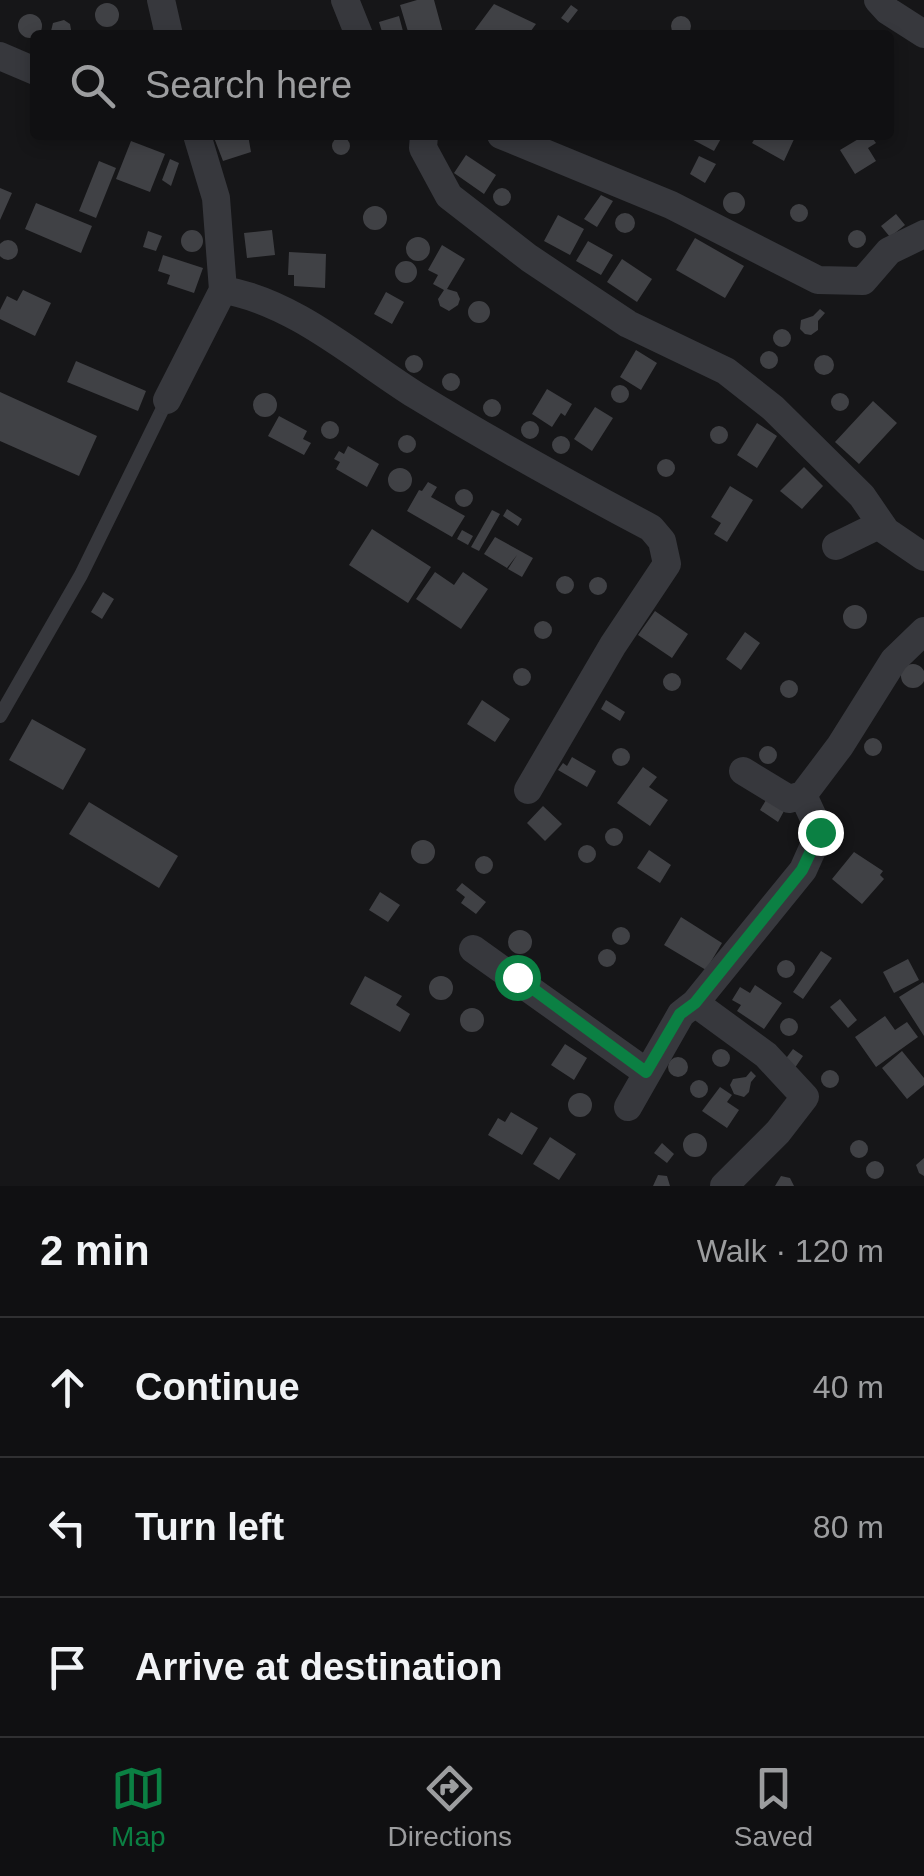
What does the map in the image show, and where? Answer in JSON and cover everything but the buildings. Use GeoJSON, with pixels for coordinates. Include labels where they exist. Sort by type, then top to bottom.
{"type":"FeatureCollection","features":[{"type":"Feature","properties":{"kind":"street"},"geometry":{"type":"LineString","coordinates":[[161,0],[167,30]]}},
{"type":"Feature","properties":{"kind":"street"},"geometry":{"type":"LineString","coordinates":[[345,0],[357,30]]}},
{"type":"Feature","properties":{"kind":"street"},"geometry":{"type":"LineString","coordinates":[[878,0],[924,34]]}},
{"type":"Feature","properties":{"kind":"street"},"geometry":{"type":"LineString","coordinates":[[0,56],[30,69]]}},
{"type":"Feature","properties":{"kind":"street"},"geometry":{"type":"LineString","coordinates":[[167,400],[224,290],[216,198],[199,140]]}},
{"type":"Feature","properties":{"kind":"street"},"geometry":{"type":"LineString","coordinates":[[424,140],[424,148],[448,196],[529,258],[628,324],[726,371],[773,408],[862,496],[886,531],[924,557]]}},
{"type":"Feature","properties":{"kind":"street"},"geometry":{"type":"LineString","coordinates":[[513,140],[671,205],[818,280],[863,281],[889,252],[924,234]]}},
{"type":"Feature","properties":{"kind":"street"},"geometry":{"type":"LineString","coordinates":[[224,290],[248,294],[296,315],[372,368],[520,458],[652,528],[662,541],[668,564],[613,644],[528,790]]}},
{"type":"Feature","properties":{"kind":"street"},"geometry":{"type":"LineString","coordinates":[[836,546],[881,524]]}},
{"type":"Feature","properties":{"kind":"street"},"geometry":{"type":"LineString","coordinates":[[744,771],[789,799],[803,795],[840,746],[894,660],[924,631]]}},
{"type":"Feature","properties":{"kind":"street"},"geometry":{"type":"LineString","coordinates":[[628,1107],[680,1014],[695,1003],[802,870],[820,832],[803,795]]}},
{"type":"Feature","properties":{"kind":"street"},"geometry":{"type":"LineString","coordinates":[[473,948],[646,1072]]}},
{"type":"Feature","properties":{"kind":"street"},"geometry":{"type":"LineString","coordinates":[[695,1003],[766,1054],[805,1097],[778,1132],[724,1186]]}},
{"type":"Feature","properties":{"kind":"lane"},"geometry":{"type":"LineString","coordinates":[[0,716],[81,575],[167,400]]}},
{"type":"Feature","properties":{"kind":"route"},"geometry":{"type":"LineString","coordinates":[[517,977],[646,1072],[680,1014],[695,1003],[802,870],[820,832]]}}]}
